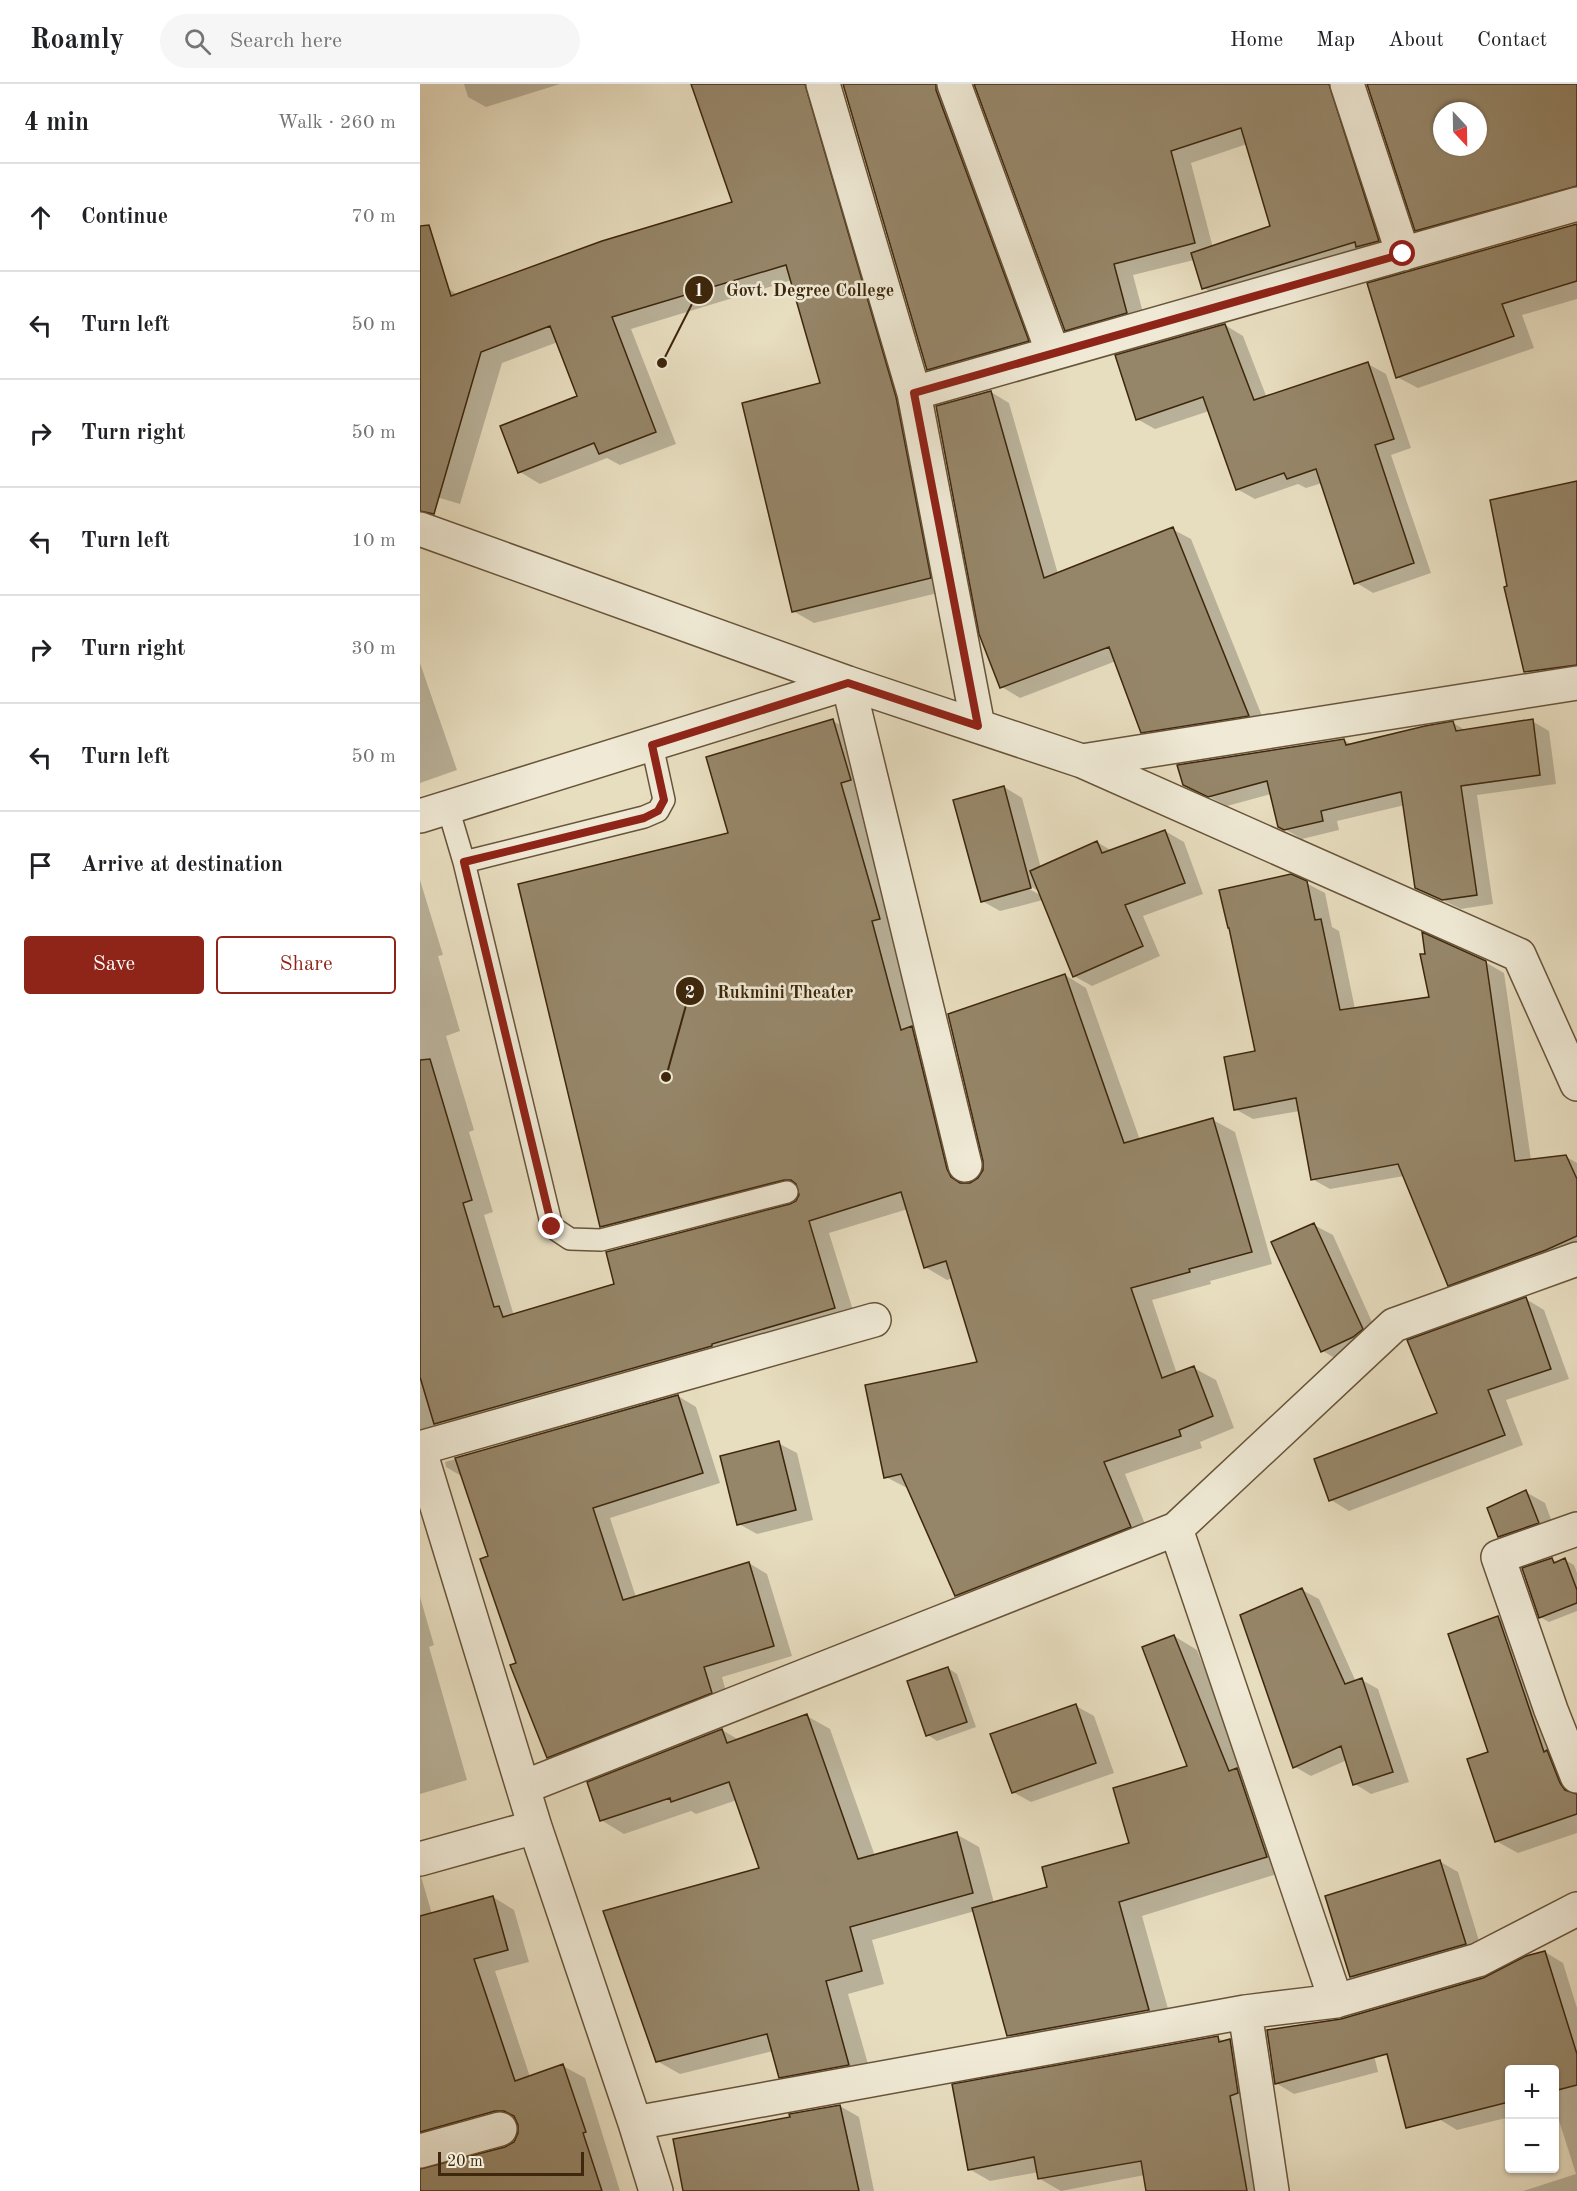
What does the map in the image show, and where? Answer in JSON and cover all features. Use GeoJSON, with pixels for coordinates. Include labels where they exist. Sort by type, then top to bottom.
{"type":"FeatureCollection","features":[{"type":"Feature","properties":{"kind":"street"},"geometry":{"type":"LineString","coordinates":[[823,84],[914,393],[978,726]]}},
{"type":"Feature","properties":{"kind":"street"},"geometry":{"type":"LineString","coordinates":[[954,84],[1053,353]]}},
{"type":"Feature","properties":{"kind":"street"},"geometry":{"type":"LineString","coordinates":[[1347,84],[1403,254]]}},
{"type":"Feature","properties":{"kind":"street"},"geometry":{"type":"LineString","coordinates":[[914,393],[1577,204]]}},
{"type":"Feature","properties":{"kind":"street"},"geometry":{"type":"LineString","coordinates":[[420,529],[848,683],[1082,761],[1519,956],[1567,1040],[1577,1083]]}},
{"type":"Feature","properties":{"kind":"street"},"geometry":{"type":"LineString","coordinates":[[434,812],[848,683]]}},
{"type":"Feature","properties":{"kind":"street"},"geometry":{"type":"LineString","coordinates":[[848,683],[965,1165]]}},
{"type":"Feature","properties":{"kind":"street"},"geometry":{"type":"LineString","coordinates":[[1082,761],[1577,683]]}},
{"type":"Feature","properties":{"kind":"street"},"geometry":{"type":"LineString","coordinates":[[524,1787],[1176,1529],[1394,1326],[1577,1258]]}},
{"type":"Feature","properties":{"kind":"street"},"geometry":{"type":"LineString","coordinates":[[656,2191],[524,1787],[429,1511],[420,1450],[874,1320]]}},
{"type":"Feature","properties":{"kind":"street"},"geometry":{"type":"LineString","coordinates":[[1176,1529],[1336,2001]]}},
{"type":"Feature","properties":{"kind":"street"},"geometry":{"type":"LineString","coordinates":[[1577,1529],[1498,1557],[1551,1710],[1577,1776]]}},
{"type":"Feature","properties":{"kind":"street"},"geometry":{"type":"LineString","coordinates":[[420,1859],[536,1827]]}},
{"type":"Feature","properties":{"kind":"street"},"geometry":{"type":"LineString","coordinates":[[635,2123],[1245,2013],[1336,2001],[1478,1960],[1577,1909]]}},
{"type":"Feature","properties":{"kind":"street"},"geometry":{"type":"LineString","coordinates":[[1245,2013],[1272,2191]]}},
{"type":"Feature","properties":{"kind":"street"},"geometry":{"type":"LineString","coordinates":[[420,2151],[500,2129]]}},
{"type":"Feature","properties":{"kind":"lane"},"geometry":{"type":"LineString","coordinates":[[464,862],[644,818],[658,811],[664,800],[652,745]]}},
{"type":"Feature","properties":{"kind":"lane"},"geometry":{"type":"LineString","coordinates":[[434,812],[464,862],[552,1227],[570,1239],[601,1240],[787,1192]]}},
{"type":"Feature","properties":{"kind":"building"},"geometry":{"type":"Polygon","coordinates":[[[691,84],[805,84],[896,397],[931,578],[792,612],[742,403],[820,383],[786,265],[612,317],[656,432],[599,454],[594,443],[518,473],[500,426],[577,396],[550,326],[481,352],[434,514],[420,511],[420,226],[429,225],[451,296],[602,241],[732,202],[691,84]]]}},
{"type":"Feature","properties":{"kind":"building"},"geometry":{"type":"Polygon","coordinates":[[[843,84],[936,84],[936,90],[1029,341],[927,370],[843,84]]]}},
{"type":"Feature","properties":{"kind":"building"},"geometry":{"type":"Polygon","coordinates":[[[974,84],[1329,84],[1379,241],[1356,247],[1355,242],[1202,289],[1191,253],[1270,226],[1241,128],[1171,151],[1195,243],[1114,264],[1127,313],[1065,331],[974,84]]]}},
{"type":"Feature","properties":{"kind":"building"},"geometry":{"type":"Polygon","coordinates":[[[1367,84],[1577,84],[1577,186],[1415,231],[1367,84]]]}},
{"type":"Feature","properties":{"kind":"building"},"geometry":{"type":"Polygon","coordinates":[[[1577,224],[1577,281],[1502,304],[1514,336],[1396,378],[1367,283],[1577,224]]]}},
{"type":"Feature","properties":{"kind":"building"},"geometry":{"type":"Polygon","coordinates":[[[1225,324],[1254,400],[1368,362],[1394,439],[1375,445],[1414,563],[1354,584],[1316,469],[1287,479],[1284,473],[1236,490],[1203,397],[1136,420],[1115,355],[1225,324]]]}},
{"type":"Feature","properties":{"kind":"building"},"geometry":{"type":"Polygon","coordinates":[[[991,391],[1044,578],[1173,527],[1249,716],[1141,733],[1109,647],[1000,688],[979,634],[936,406],[991,391]]]}},
{"type":"Feature","properties":{"kind":"building"},"geometry":{"type":"Polygon","coordinates":[[[1577,481],[1577,665],[1524,672],[1504,587],[1507,586],[1490,500],[1577,481]]]}},
{"type":"Feature","properties":{"kind":"building"},"geometry":{"type":"Polygon","coordinates":[[[833,719],[851,780],[841,783],[880,919],[872,921],[901,1030],[912,1026],[947,1169],[951,1177],[960,1183],[970,1183],[978,1178],[983,1170],[983,1161],[948,1014],[1065,974],[1124,1143],[1213,1118],[1252,1252],[1131,1288],[1162,1378],[1194,1366],[1213,1416],[1179,1430],[1181,1436],[1104,1462],[1131,1527],[955,1596],[901,1474],[884,1478],[865,1385],[977,1362],[946,1261],[924,1268],[901,1192],[809,1221],[835,1308],[712,1344],[712,1346],[434,1424],[420,1377],[420,1060],[430,1059],[472,1200],[463,1203],[494,1307],[499,1306],[503,1317],[614,1284],[606,1252],[796,1201],[799,1195],[796,1184],[791,1180],[784,1180],[600,1227],[518,884],[728,833],[706,757],[833,719]]]}},
{"type":"Feature","properties":{"kind":"building"},"geometry":{"type":"Polygon","coordinates":[[[1533,719],[1540,775],[1461,786],[1477,895],[1442,900],[1415,888],[1401,792],[1321,811],[1323,821],[1284,830],[1278,827],[1267,781],[1208,797],[1183,785],[1177,765],[1344,739],[1346,745],[1453,721],[1456,731],[1533,719]]]}},
{"type":"Feature","properties":{"kind":"building"},"geometry":{"type":"Polygon","coordinates":[[[1004,786],[1031,888],[981,902],[953,800],[1004,786]]]}},
{"type":"Feature","properties":{"kind":"building"},"geometry":{"type":"Polygon","coordinates":[[[1165,830],[1185,883],[1125,905],[1143,946],[1073,977],[1030,871],[1097,841],[1102,853],[1165,830]]]}},
{"type":"Feature","properties":{"kind":"building"},"geometry":{"type":"Polygon","coordinates":[[[1291,874],[1307,881],[1315,920],[1321,919],[1340,1010],[1429,997],[1420,954],[1425,954],[1422,932],[1486,961],[1515,1161],[1566,1155],[1577,1179],[1577,1236],[1546,1250],[1448,1286],[1398,1164],[1311,1180],[1296,1098],[1234,1110],[1224,1057],[1255,1051],[1219,890],[1291,874]]]}},
{"type":"Feature","properties":{"kind":"building"},"geometry":{"type":"Polygon","coordinates":[[[1314,1223],[1363,1329],[1353,1337],[1321,1352],[1271,1242],[1314,1223]]]}},
{"type":"Feature","properties":{"kind":"building"},"geometry":{"type":"Polygon","coordinates":[[[1526,1297],[1551,1369],[1488,1390],[1505,1435],[1329,1501],[1314,1459],[1437,1413],[1407,1340],[1526,1297]]]}},
{"type":"Feature","properties":{"kind":"building"},"geometry":{"type":"Polygon","coordinates":[[[678,1395],[703,1473],[593,1508],[623,1600],[749,1562],[774,1646],[704,1667],[712,1693],[547,1758],[510,1665],[516,1663],[480,1559],[488,1556],[455,1458],[678,1395]]]}},
{"type":"Feature","properties":{"kind":"building"},"geometry":{"type":"Polygon","coordinates":[[[779,1441],[796,1510],[737,1525],[720,1456],[779,1441]]]}},
{"type":"Feature","properties":{"kind":"building"},"geometry":{"type":"Polygon","coordinates":[[[1526,1490],[1539,1523],[1498,1537],[1487,1508],[1526,1490]]]}},
{"type":"Feature","properties":{"kind":"building"},"geometry":{"type":"Polygon","coordinates":[[[1552,1558],[1554,1563],[1565,1558],[1577,1590],[1577,1603],[1539,1618],[1522,1568],[1552,1558]]]}},
{"type":"Feature","properties":{"kind":"building"},"geometry":{"type":"Polygon","coordinates":[[[1302,1588],[1345,1684],[1362,1678],[1393,1772],[1353,1785],[1341,1746],[1293,1768],[1240,1615],[1302,1588]]]}},
{"type":"Feature","properties":{"kind":"building"},"geometry":{"type":"Polygon","coordinates":[[[1498,1616],[1544,1752],[1547,1750],[1565,1790],[1577,1794],[1577,1814],[1495,1842],[1467,1759],[1488,1752],[1448,1634],[1498,1616]]]}},
{"type":"Feature","properties":{"kind":"building"},"geometry":{"type":"Polygon","coordinates":[[[1174,1635],[1229,1771],[1237,1768],[1267,1857],[1119,1902],[1149,2010],[1007,2036],[972,1908],[1047,1887],[1042,1867],[1129,1843],[1113,1788],[1187,1766],[1142,1647],[1174,1635]]]}},
{"type":"Feature","properties":{"kind":"building"},"geometry":{"type":"Polygon","coordinates":[[[948,1667],[967,1722],[926,1736],[907,1681],[948,1667]]]}},
{"type":"Feature","properties":{"kind":"building"},"geometry":{"type":"Polygon","coordinates":[[[1076,1704],[1096,1763],[1012,1793],[990,1734],[1076,1704]]]}},
{"type":"Feature","properties":{"kind":"building"},"geometry":{"type":"Polygon","coordinates":[[[807,1714],[858,1859],[957,1832],[973,1893],[850,1927],[862,1971],[826,1981],[849,2065],[779,2078],[767,2034],[656,2062],[603,1911],[759,1868],[729,1782],[671,1802],[670,1798],[600,1821],[587,1782],[722,1729],[727,1743],[807,1714]]]}},
{"type":"Feature","properties":{"kind":"building"},"geometry":{"type":"Polygon","coordinates":[[[1440,1860],[1466,1944],[1350,1977],[1325,1896],[1440,1860]]]}},
{"type":"Feature","properties":{"kind":"building"},"geometry":{"type":"Polygon","coordinates":[[[493,1896],[508,1950],[474,1959],[515,2081],[563,2064],[586,2132],[583,2133],[602,2191],[420,2191],[420,2169],[505,2147],[514,2142],[518,2133],[518,2125],[514,2116],[504,2111],[495,2111],[420,2132],[420,1916],[493,1896]]]}},
{"type":"Feature","properties":{"kind":"building"},"geometry":{"type":"Polygon","coordinates":[[[1545,1951],[1577,2054],[1577,2085],[1559,2090],[1559,2065],[1505,2065],[1505,2103],[1406,2128],[1387,2054],[1275,2084],[1267,2030],[1341,2019],[1483,1978],[1526,1956],[1545,1951]]]}},
{"type":"Feature","properties":{"kind":"building"},"geometry":{"type":"Polygon","coordinates":[[[1218,2036],[1219,2042],[1230,2039],[1238,2093],[1230,2096],[1247,2191],[1146,2191],[1141,2161],[1038,2179],[1034,2157],[968,2170],[952,2084],[1218,2036]]]}},
{"type":"Feature","properties":{"kind":"building"},"geometry":{"type":"Polygon","coordinates":[[[840,2105],[859,2191],[683,2191],[673,2139],[840,2105]]]}},
{"type":"Feature","properties":{"kind":"place","name":"Govt. Degree College"},"geometry":{"type":"Point","coordinates":[662,363]}},
{"type":"Feature","properties":{"kind":"place","name":"Rukmini Theater"},"geometry":{"type":"Point","coordinates":[666,1077]}},
{"type":"Feature","properties":{"kind":"route"},"geometry":{"type":"LineString","coordinates":[[552,1227],[464,862],[644,818],[658,811],[664,800],[652,745],[848,683],[978,726],[914,393],[1403,254]]}}]}
